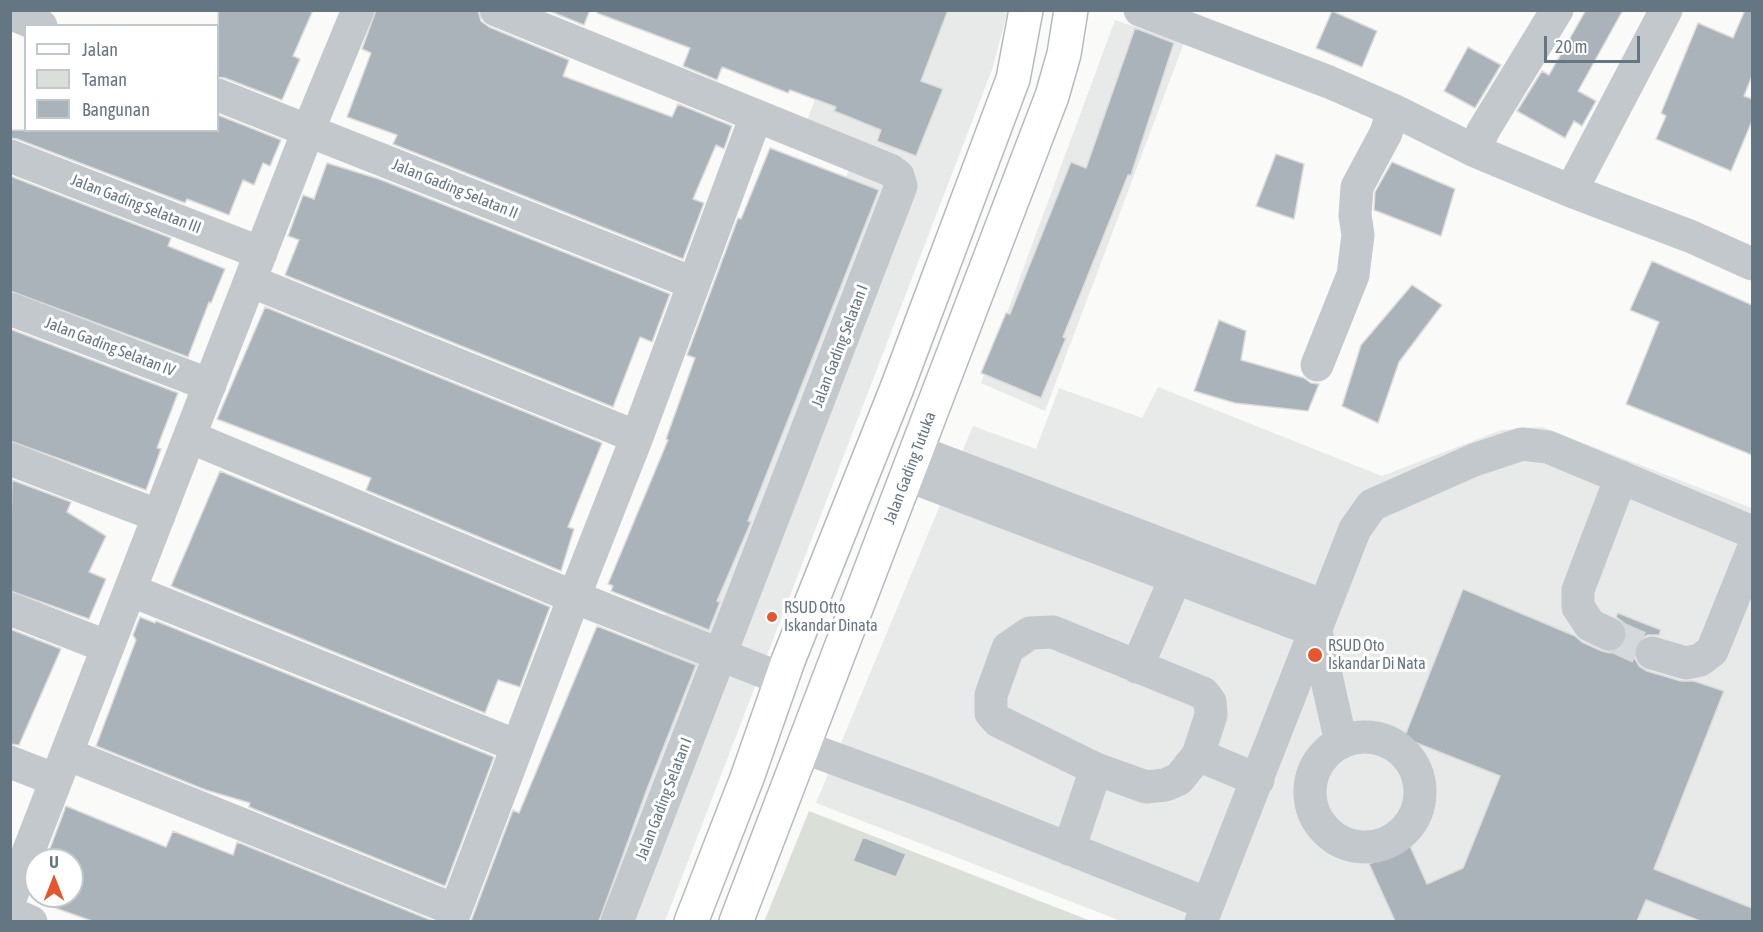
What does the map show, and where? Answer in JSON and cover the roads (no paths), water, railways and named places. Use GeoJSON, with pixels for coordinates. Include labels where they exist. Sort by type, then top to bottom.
{"type":"FeatureCollection","features":[{"type":"Feature","properties":{"kind":"main road"},"geometry":{"type":"LineString","coordinates":[[692,921],[747,778],[785,670],[897,388],[1009,90],[1026,10]]}},
{"type":"Feature","properties":{"kind":"main road","name":"Jalan Gading Tutuka"},"geometry":{"type":"LineString","coordinates":[[736,921],[1052,96],[1064,54],[1071,11]]}},
{"type":"Feature","properties":{"kind":"main road"},"geometry":{"type":"LineString","coordinates":[[785,670],[830,677]]}},
{"type":"Feature","properties":{"kind":"street"},"geometry":{"type":"LineString","coordinates":[[10,899],[308,131],[358,10]]}},
{"type":"Feature","properties":{"kind":"street","name":"Jalan Gading Selatan I"},"geometry":{"type":"LineString","coordinates":[[496,10],[890,170],[898,176],[901,186],[617,921]]}},
{"type":"Feature","properties":{"kind":"street"},"geometry":{"type":"LineString","coordinates":[[1140,10],[1329,82],[1393,110],[1474,151],[1692,237],[1752,264]]}},
{"type":"Feature","properties":{"kind":"street"},"geometry":{"type":"LineString","coordinates":[[1474,151],[1483,130],[1557,10]]}},
{"type":"Feature","properties":{"kind":"street"},"geometry":{"type":"LineString","coordinates":[[1571,191],[1666,10]]}},
{"type":"Feature","properties":{"kind":"street"},"geometry":{"type":"LineString","coordinates":[[10,13],[36,24]]}},
{"type":"Feature","properties":{"kind":"street","name":"Jalan Gading Selatan II"},"geometry":{"type":"LineString","coordinates":[[219,95],[693,283]]}},
{"type":"Feature","properties":{"kind":"street"},"geometry":{"type":"LineString","coordinates":[[1317,365],[1353,275],[1358,235],[1355,216],[1357,187],[1386,133],[1393,110]]}},
{"type":"Feature","properties":{"kind":"street"},"geometry":{"type":"LineString","coordinates":[[10,762],[62,767],[453,916],[637,437],[756,116]]}},
{"type":"Feature","properties":{"kind":"street","name":"Jalan Gading Selatan III"},"geometry":{"type":"LineString","coordinates":[[10,156],[637,437]]}},
{"type":"Feature","properties":{"kind":"street","name":"Jalan Gading Selatan IV"},"geometry":{"type":"LineString","coordinates":[[10,309],[210,386]]}},
{"type":"Feature","properties":{"kind":"street"},"geometry":{"type":"LineString","coordinates":[[190,437],[574,597],[721,654],[785,670]]}},
{"type":"Feature","properties":{"kind":"street"},"geometry":{"type":"LineString","coordinates":[[803,747],[934,795],[1069,849],[1205,913],[1355,529],[1372,505],[1474,460],[1521,444],[1548,447],[1752,532]]}},
{"type":"Feature","properties":{"kind":"street"},"geometry":{"type":"LineString","coordinates":[[10,459],[159,516]]}},
{"type":"Feature","properties":{"kind":"street"},"geometry":{"type":"LineString","coordinates":[[912,463],[1035,523],[1176,577],[1320,619]]}},
{"type":"Feature","properties":{"kind":"street"},"geometry":{"type":"LineString","coordinates":[[912,463],[1320,619]]}},
{"type":"Feature","properties":{"kind":"street"},"geometry":{"type":"LineString","coordinates":[[1609,634],[1590,625],[1578,607],[1578,590],[1621,477]]}},
{"type":"Feature","properties":{"kind":"street"},"geometry":{"type":"LineString","coordinates":[[1652,653],[1686,663],[1700,660],[1712,651],[1752,552]]}},
{"type":"Feature","properties":{"kind":"street"},"geometry":{"type":"LineString","coordinates":[[1137,667],[1176,577]]}},
{"type":"Feature","properties":{"kind":"street"},"geometry":{"type":"LineString","coordinates":[[130,590],[517,746]]}},
{"type":"Feature","properties":{"kind":"street"},"geometry":{"type":"LineString","coordinates":[[10,609],[108,647]]}},
{"type":"Feature","properties":{"kind":"street"},"geometry":{"type":"LineString","coordinates":[[1320,619],[1341,742]]}},
{"type":"Feature","properties":{"kind":"street"},"geometry":{"type":"LineString","coordinates":[[1053,632],[1203,693],[1210,702],[1211,715],[1198,755],[1179,779],[1165,785],[1146,787],[1096,769],[998,721],[991,713],[991,695],[1008,648],[1030,633],[1053,632]]}},
{"type":"Feature","properties":{"kind":"street"},"geometry":{"type":"LineString","coordinates":[[1198,755],[1258,780]]}},
{"type":"Feature","properties":{"kind":"street"},"geometry":{"type":"LineString","coordinates":[[1069,849],[1096,769]]}},
{"type":"Feature","properties":{"kind":"street"},"geometry":{"type":"LineString","coordinates":[[10,913],[31,921]]}},
{"type":"Feature","properties":{"kind":"tunnel"},"geometry":{"type":"LineString","coordinates":[[1609,634],[1652,653]]}},
{"type":"Feature","properties":{"kind":"place","name":"RSUD Otto Iskandar Dinata"},"geometry":{"type":"Point","coordinates":[772,617]}},
{"type":"Feature","properties":{"kind":"place","name":"RSUD Oto Iskandar Di Nata"},"geometry":{"type":"Point","coordinates":[1315,655]}}]}
